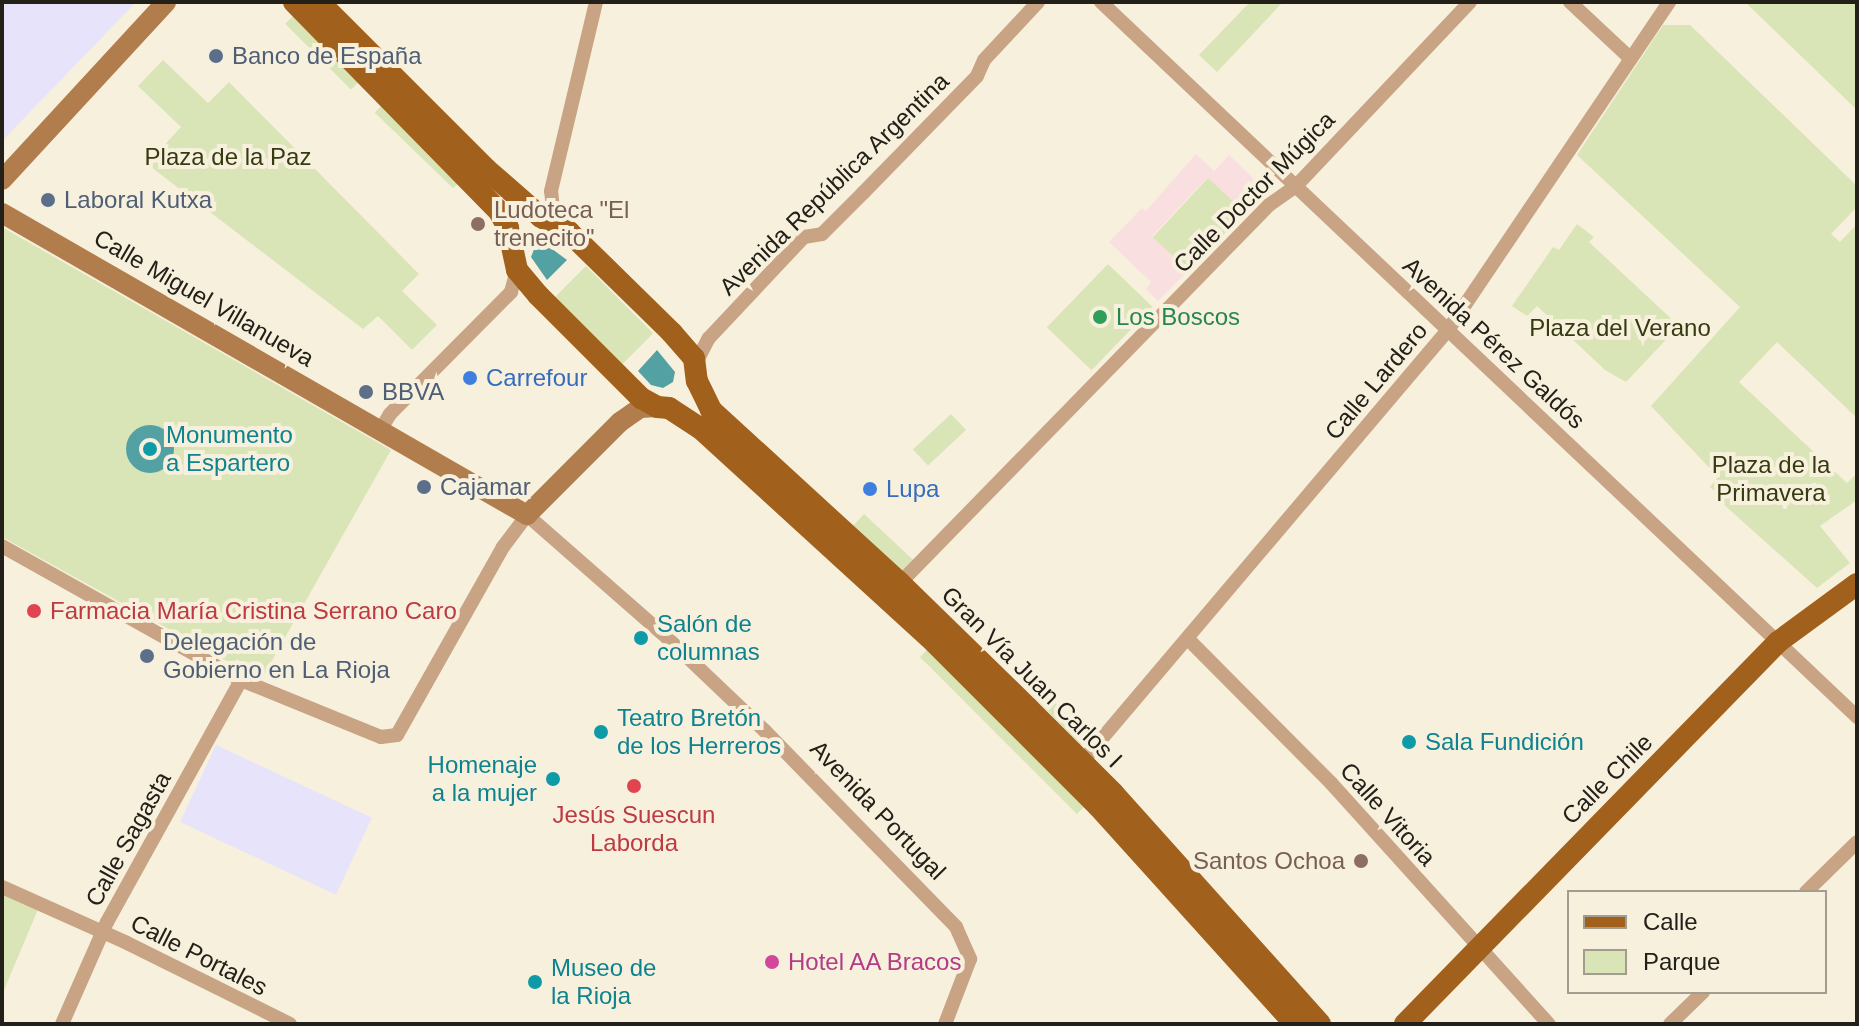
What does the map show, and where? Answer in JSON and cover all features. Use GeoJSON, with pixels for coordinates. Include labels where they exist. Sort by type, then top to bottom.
{"type":"FeatureCollection","features":[{"type":"Feature","properties":{"kind":"main road"},"geometry":{"type":"LineString","coordinates":[[2,180],[166,2]]}},
{"type":"Feature","properties":{"kind":"main road","name":"Gran Vía Juan Carlos I"},"geometry":{"type":"LineString","coordinates":[[294,2],[499,211],[508,228],[517,270],[538,295],[634,391],[700,428],[784,501],[983,690],[1156,867],[1295,1024]]}},
{"type":"Feature","properties":{"kind":"main road","name":"Gran Vía Juan Carlos I"},"geometry":{"type":"LineString","coordinates":[[319,2],[542,203],[672,333],[697,372],[711,410],[900,583],[1082,762],[1320,1024]]}},
{"type":"Feature","properties":{"kind":"main road"},"geometry":{"type":"LineString","coordinates":[[511,245],[517,231],[542,203]]}},
{"type":"Feature","properties":{"kind":"main road","name":"Calle Miguel Villanueva"},"geometry":{"type":"LineString","coordinates":[[2,213],[381,429]]}},
{"type":"Feature","properties":{"kind":"main road"},"geometry":{"type":"LineString","coordinates":[[527,515],[550,489],[630,415],[644,407],[663,408],[692,395],[697,372]]}},
{"type":"Feature","properties":{"kind":"main road"},"geometry":{"type":"LineString","coordinates":[[630,415],[637,401],[634,391]]}},
{"type":"Feature","properties":{"kind":"main road","name":"Avenida Portugal"},"geometry":{"type":"LineString","coordinates":[[381,429],[527,515]]}},
{"type":"Feature","properties":{"kind":"main road","name":"Calle Chile"},"geometry":{"type":"LineString","coordinates":[[1405,1024],[1778,642],[1857,584]]}},
{"type":"Feature","properties":{"kind":"street"},"geometry":{"type":"LineString","coordinates":[[542,203],[596,2]]}},
{"type":"Feature","properties":{"kind":"street","name":"Avenida República Argentina"},"geometry":{"type":"LineString","coordinates":[[697,372],[709,338],[804,237],[822,234],[863,193],[977,76],[984,60],[1038,2]]}},
{"type":"Feature","properties":{"kind":"street","name":"Avenida Pérez Galdós"},"geometry":{"type":"LineString","coordinates":[[1101,2],[1857,717]]}},
{"type":"Feature","properties":{"kind":"street","name":"Calle Doctor Múgica"},"geometry":{"type":"LineString","coordinates":[[900,583],[1269,205],[1296,186],[1470,2]]}},
{"type":"Feature","properties":{"kind":"street"},"geometry":{"type":"LineString","coordinates":[[1570,2],[1631,59]]}},
{"type":"Feature","properties":{"kind":"street","name":"Calle Lardero"},"geometry":{"type":"LineString","coordinates":[[1082,762],[1448,330],[1669,2]]}},
{"type":"Feature","properties":{"kind":"street"},"geometry":{"type":"LineString","coordinates":[[381,429],[390,414],[500,304],[515,284],[517,270]]}},
{"type":"Feature","properties":{"kind":"street"},"geometry":{"type":"LineString","coordinates":[[500,304],[519,292],[538,295]]}},
{"type":"Feature","properties":{"kind":"street"},"geometry":{"type":"LineString","coordinates":[[2,546],[241,680],[381,737],[397,735],[503,547],[527,515]]}},
{"type":"Feature","properties":{"kind":"street","name":"Avenida Portugal"},"geometry":{"type":"LineString","coordinates":[[527,515],[662,633],[765,731],[956,927],[970,959],[945,1024]]}},
{"type":"Feature","properties":{"kind":"street","name":"Calle Vitoria"},"geometry":{"type":"LineString","coordinates":[[1188,639],[1331,783],[1549,1024]]}},
{"type":"Feature","properties":{"kind":"street","name":"Calle Sagasta"},"geometry":{"type":"LineString","coordinates":[[62,1024],[102,932],[241,680]]}},
{"type":"Feature","properties":{"kind":"street"},"geometry":{"type":"LineString","coordinates":[[1808,890],[1857,842]]}},
{"type":"Feature","properties":{"kind":"street","name":"Calle Portales"},"geometry":{"type":"LineString","coordinates":[[2,887],[290,1024]]}},
{"type":"Feature","properties":{"kind":"street"},"geometry":{"type":"LineString","coordinates":[[1670,1024],[1701,994]]}},
{"type":"Feature","properties":{"kind":"shaded area"},"geometry":{"type":"Polygon","coordinates":[[[2,2],[136,2],[2,141],[2,2]]]}},
{"type":"Feature","properties":{"kind":"shaded area","name":"Los Boscos"},"geometry":{"type":"Polygon","coordinates":[[[1196,154],[1214,171],[1229,155],[1265,190],[1244,212],[1207,178],[1152,236],[1188,271],[1158,301],[1146,289],[1151,282],[1109,242],[1142,208],[1146,211],[1196,154]]]}},
{"type":"Feature","properties":{"kind":"shaded area"},"geometry":{"type":"Polygon","coordinates":[[[216,745],[372,818],[336,895],[180,822],[216,745]]]}},
{"type":"Feature","properties":{"kind":"green space"},"geometry":{"type":"Polygon","coordinates":[[[1250,2],[1283,2],[1217,72],[1199,55],[1250,2]]]}},
{"type":"Feature","properties":{"kind":"green space"},"geometry":{"type":"Polygon","coordinates":[[[1745,2],[1857,2],[1857,110],[1745,2]]]}},
{"type":"Feature","properties":{"kind":"green space"},"geometry":{"type":"Polygon","coordinates":[[[293,16],[359,82],[351,90],[285,24],[293,16]]]}},
{"type":"Feature","properties":{"kind":"green space","name":"Plaza de la Primavera"},"geometry":{"type":"Polygon","coordinates":[[[1663,25],[1690,25],[1857,186],[1857,207],[1831,234],[1840,242],[1857,224],[1857,418],[1777,342],[1739,382],[1847,483],[1854,476],[1857,480],[1857,500],[1820,526],[1850,563],[1817,588],[1722,503],[1724,500],[1710,487],[1718,477],[1651,406],[1740,307],[1577,155],[1663,25]]]}},
{"type":"Feature","properties":{"kind":"green space","name":"Plaza de la Paz"},"geometry":{"type":"Polygon","coordinates":[[[163,60],[208,103],[229,82],[419,274],[402,291],[437,325],[412,350],[378,316],[363,329],[147,164],[181,127],[138,86],[163,60]]]}},
{"type":"Feature","properties":{"kind":"green space"},"geometry":{"type":"Polygon","coordinates":[[[381,106],[459,182],[453,188],[375,112],[381,106]]]}},
{"type":"Feature","properties":{"kind":"green space"},"geometry":{"type":"Polygon","coordinates":[[[1208,178],[1245,212],[1189,271],[1153,237],[1208,178]]]}},
{"type":"Feature","properties":{"kind":"green space","name":"Plaza del Verano"},"geometry":{"type":"Polygon","coordinates":[[[1577,224],[1594,237],[1589,242],[1679,326],[1626,382],[1605,370],[1537,306],[1527,316],[1512,306],[1553,247],[1559,250],[1577,224]]]}},
{"type":"Feature","properties":{"kind":"green space"},"geometry":{"type":"Polygon","coordinates":[[[2,227],[391,450],[261,680],[2,537],[2,227]]]}},
{"type":"Feature","properties":{"kind":"green space","name":"Los Boscos"},"geometry":{"type":"Polygon","coordinates":[[[1108,264],[1153,307],[1091,370],[1047,327],[1108,264]]]}},
{"type":"Feature","properties":{"kind":"green space"},"geometry":{"type":"Polygon","coordinates":[[[586,266],[653,333],[621,366],[553,299],[586,266]]]}},
{"type":"Feature","properties":{"kind":"green space"},"geometry":{"type":"Polygon","coordinates":[[[951,414],[966,430],[928,466],[913,449],[951,414]]]}},
{"type":"Feature","properties":{"kind":"green space"},"geometry":{"type":"Polygon","coordinates":[[[864,514],[913,560],[902,571],[853,526],[864,514]]]}},
{"type":"Feature","properties":{"kind":"green space"},"geometry":{"type":"Polygon","coordinates":[[[927,650],[1084,807],[1077,814],[920,657],[927,650]]]}},
{"type":"Feature","properties":{"kind":"green space"},"geometry":{"type":"Polygon","coordinates":[[[1036,683],[1089,738],[1081,745],[1028,691],[1036,683]]]}},
{"type":"Feature","properties":{"kind":"green space"},"geometry":{"type":"Polygon","coordinates":[[[2,887],[41,902],[2,995],[2,887]]]}},
{"type":"Feature","properties":{"kind":"water"},"geometry":{"type":"Polygon","coordinates":[[[544,243],[567,260],[547,280],[531,257],[535,247],[544,243]]]}},
{"type":"Feature","properties":{"kind":"water"},"geometry":{"type":"Polygon","coordinates":[[[657,350],[675,372],[673,382],[663,388],[651,385],[638,371],[657,350]]]}},
{"type":"Feature","properties":{"kind":"water"},"geometry":{"type":"Polygon","coordinates":[[[150,425],[167,432],[174,449],[167,466],[150,473],[133,466],[126,449],[133,432],[150,425]]]}},
{"type":"Feature","properties":{"kind":"place","name":"Banco de España"},"geometry":{"type":"Point","coordinates":[216,56]}},
{"type":"Feature","properties":{"kind":"place","name":"Laboral Kutxa"},"geometry":{"type":"Point","coordinates":[48,200]}},
{"type":"Feature","properties":{"kind":"place","name":"Ludoteca \"El trenecito\""},"geometry":{"type":"Point","coordinates":[478,224]}},
{"type":"Feature","properties":{"kind":"place","name":"Los Boscos"},"geometry":{"type":"Point","coordinates":[1100,317]}},
{"type":"Feature","properties":{"kind":"place","name":"Carrefour"},"geometry":{"type":"Point","coordinates":[470,378]}},
{"type":"Feature","properties":{"kind":"place","name":"BBVA"},"geometry":{"type":"Point","coordinates":[366,392]}},
{"type":"Feature","properties":{"kind":"place","name":"Monumento a Espartero"},"geometry":{"type":"Point","coordinates":[150,449]}},
{"type":"Feature","properties":{"kind":"place","name":"Cajamar"},"geometry":{"type":"Point","coordinates":[424,487]}},
{"type":"Feature","properties":{"kind":"place","name":"Lupa"},"geometry":{"type":"Point","coordinates":[870,489]}},
{"type":"Feature","properties":{"kind":"place","name":"Farmacia María Cristina Serrano Caro"},"geometry":{"type":"Point","coordinates":[34,611]}},
{"type":"Feature","properties":{"kind":"place","name":"Salón de columnas"},"geometry":{"type":"Point","coordinates":[641,638]}},
{"type":"Feature","properties":{"kind":"place","name":"Delegación de Gobierno en La Rioja"},"geometry":{"type":"Point","coordinates":[147,656]}},
{"type":"Feature","properties":{"kind":"place","name":"Teatro Bretón de los Herreros"},"geometry":{"type":"Point","coordinates":[601,732]}},
{"type":"Feature","properties":{"kind":"place","name":"Sala Fundición"},"geometry":{"type":"Point","coordinates":[1409,742]}},
{"type":"Feature","properties":{"kind":"place","name":"Homenaje a la mujer"},"geometry":{"type":"Point","coordinates":[553,779]}},
{"type":"Feature","properties":{"kind":"place","name":"Jesús Suescun Laborda"},"geometry":{"type":"Point","coordinates":[634,786]}},
{"type":"Feature","properties":{"kind":"place","name":"Santos Ochoa"},"geometry":{"type":"Point","coordinates":[1361,861]}},
{"type":"Feature","properties":{"kind":"place","name":"Hotel AA Bracos"},"geometry":{"type":"Point","coordinates":[772,962]}},
{"type":"Feature","properties":{"kind":"place","name":"Museo de la Rioja"},"geometry":{"type":"Point","coordinates":[535,982]}}]}
